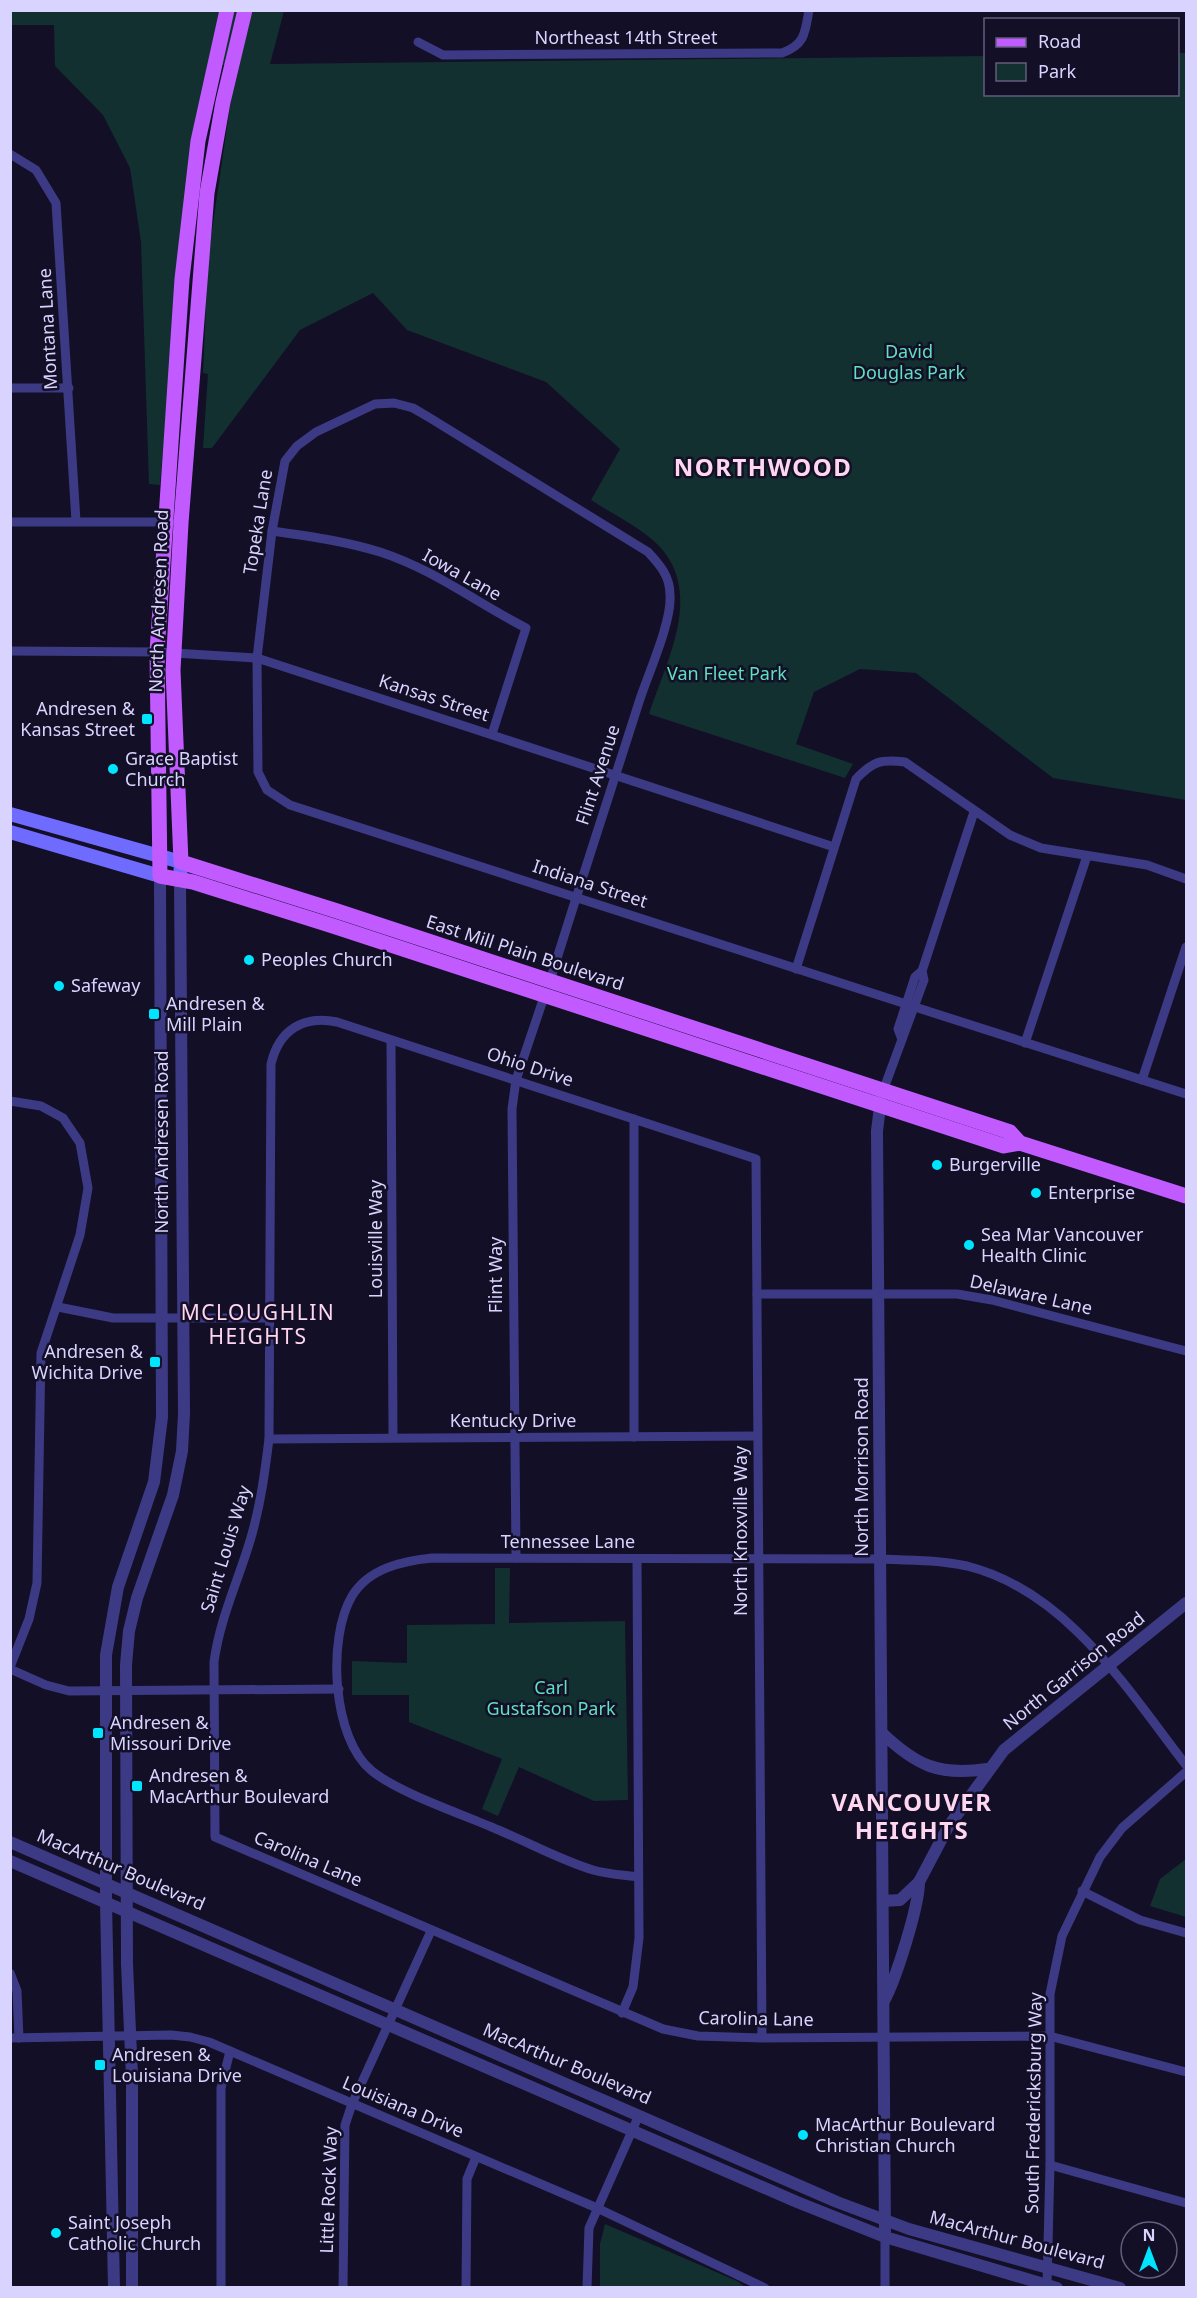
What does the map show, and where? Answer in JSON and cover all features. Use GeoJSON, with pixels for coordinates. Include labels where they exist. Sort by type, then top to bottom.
{"type":"FeatureCollection","features":[{"type":"Feature","properties":{"kind":"main road","name":"North Andresen Road"},"geometry":{"type":"LineString","coordinates":[[160,876],[157,652],[164,522],[190,192],[205,99],[227,10]]}},
{"type":"Feature","properties":{"kind":"main road","name":"North Andresen Road"},"geometry":{"type":"LineString","coordinates":[[180,880],[173,653],[181,523],[207,193],[223,102],[245,10]]}},
{"type":"Feature","properties":{"kind":"main road","name":"East Mill Plain Boulevard"},"geometry":{"type":"LineString","coordinates":[[10,814],[181,862],[550,981],[881,1098]]}},
{"type":"Feature","properties":{"kind":"main road","name":"East Mill Plain Boulevard"},"geometry":{"type":"LineString","coordinates":[[10,832],[326,924],[544,997],[881,1098],[1010,1132],[1020,1143],[1186,1196]]}},
{"type":"Feature","properties":{"kind":"street","name":"Northeast 14th Street"},"geometry":{"type":"LineString","coordinates":[[418,42],[443,55],[773,54],[795,49],[801,42],[809,10]]}},
{"type":"Feature","properties":{"kind":"street","name":"Montana Lane"},"geometry":{"type":"LineString","coordinates":[[10,154],[36,171],[56,203],[76,521]]}},
{"type":"Feature","properties":{"kind":"street"},"geometry":{"type":"LineString","coordinates":[[10,388],[69,388]]}},
{"type":"Feature","properties":{"kind":"street","name":"Topeka Lane"},"geometry":{"type":"LineString","coordinates":[[267,790],[258,772],[257,658],[272,531],[285,461],[297,446],[316,432],[375,404],[394,403],[413,408],[648,552],[661,566],[668,579]]}},
{"type":"Feature","properties":{"kind":"street"},"geometry":{"type":"LineString","coordinates":[[10,522],[181,523]]}},
{"type":"Feature","properties":{"kind":"street","name":"Iowa Lane"},"geometry":{"type":"LineString","coordinates":[[272,531],[344,542],[382,553],[452,584],[526,628],[492,734]]}},
{"type":"Feature","properties":{"kind":"street","name":"Flint Avenue"},"geometry":{"type":"LineString","coordinates":[[550,981],[669,610],[668,579]]}},
{"type":"Feature","properties":{"kind":"street","name":"Kansas Street"},"geometry":{"type":"LineString","coordinates":[[10,651],[157,652],[257,658],[834,847]]}},
{"type":"Feature","properties":{"kind":"street"},"geometry":{"type":"LineString","coordinates":[[796,969],[856,779],[884,759],[905,762],[1010,835],[1041,848],[1147,865],[1186,879]]}},
{"type":"Feature","properties":{"kind":"street","name":"Indiana Street"},"geometry":{"type":"LineString","coordinates":[[267,790],[290,805],[1186,1094]]}},
{"type":"Feature","properties":{"kind":"street","name":"North Morrison Road"},"geometry":{"type":"LineString","coordinates":[[885,2237],[879,1293],[881,1098],[901,1037],[897,1029],[910,1006],[915,977],[921,971],[974,812]]}},
{"type":"Feature","properties":{"kind":"street"},"geometry":{"type":"LineString","coordinates":[[1025,1043],[1088,856]]}},
{"type":"Feature","properties":{"kind":"street","name":"North Andresen Road"},"geometry":{"type":"LineString","coordinates":[[114,2288],[106,1902],[105,1692],[110,1620],[124,1567],[147,1508],[160,1447],[162,1318],[160,876]]}},
{"type":"Feature","properties":{"kind":"street","name":"North Andresen Road"},"geometry":{"type":"LineString","coordinates":[[132,2288],[132,2076],[128,2036],[125,1692],[129,1631],[137,1598],[173,1495],[180,1460],[184,1414],[180,880]]}},
{"type":"Feature","properties":{"kind":"street"},"geometry":{"type":"LineString","coordinates":[[1142,1080],[1186,947]]}},
{"type":"Feature","properties":{"kind":"street","name":"Flint Way"},"geometry":{"type":"LineString","coordinates":[[516,1557],[513,1437],[512,1109],[516,1080],[544,997]]}},
{"type":"Feature","properties":{"kind":"street","name":"Ohio Drive"},"geometry":{"type":"LineString","coordinates":[[294,1027],[308,1020],[322,1019],[756,1159]]}},
{"type":"Feature","properties":{"kind":"street","name":"Saint Louis Way"},"geometry":{"type":"LineString","coordinates":[[214,1837],[212,1692],[218,1633],[251,1536],[263,1490],[269,1439],[270,1074],[274,1049],[282,1036],[294,1027]]}},
{"type":"Feature","properties":{"kind":"street","name":"Louisville Way"},"geometry":{"type":"LineString","coordinates":[[391,1040],[393,1437]]}},
{"type":"Feature","properties":{"kind":"street"},"geometry":{"type":"LineString","coordinates":[[10,1101],[41,1106],[63,1118],[80,1143],[86,1166],[88,1188],[85,1214],[58,1307],[41,1353],[37,1583],[29,1619],[10,1668],[46,1685],[69,1691],[212,1692],[339,1689]]}},
{"type":"Feature","properties":{"kind":"street"},"geometry":{"type":"LineString","coordinates":[[634,1119],[634,1437]]}},
{"type":"Feature","properties":{"kind":"street","name":"North Knoxville Way"},"geometry":{"type":"LineString","coordinates":[[756,1159],[762,2038]]}},
{"type":"Feature","properties":{"kind":"street","name":"Delaware Lane"},"geometry":{"type":"LineString","coordinates":[[756,1294],[957,1294],[989,1299],[1186,1351]]}},
{"type":"Feature","properties":{"kind":"street"},"geometry":{"type":"LineString","coordinates":[[58,1307],[113,1318],[269,1318]]}},
{"type":"Feature","properties":{"kind":"street","name":"Kentucky Drive"},"geometry":{"type":"LineString","coordinates":[[269,1439],[757,1436]]}},
{"type":"Feature","properties":{"kind":"street","name":"Tennessee Lane"},"geometry":{"type":"LineString","coordinates":[[638,1877],[591,1869],[386,1781],[357,1756],[341,1715],[339,1689],[339,1640],[345,1612],[353,1594],[386,1568],[405,1561],[516,1557],[933,1560],[991,1574],[1034,1596],[1060,1615],[1108,1666],[1186,1765]]}},
{"type":"Feature","properties":{"kind":"street"},"geometry":{"type":"LineString","coordinates":[[622,2013],[633,1987],[638,1962],[637,1559]]}},
{"type":"Feature","properties":{"kind":"street","name":"North Garrison Road"},"geometry":{"type":"LineString","coordinates":[[919,1882],[948,1827],[987,1769],[1004,1750],[1186,1603]]}},
{"type":"Feature","properties":{"kind":"street"},"geometry":{"type":"LineString","coordinates":[[882,1733],[903,1753],[923,1765],[945,1772],[987,1769]]}},
{"type":"Feature","properties":{"kind":"street","name":"South Fredericksburg Way"},"geometry":{"type":"LineString","coordinates":[[1052,2286],[1047,2267],[1050,2165],[1050,1994],[1062,1936],[1100,1857],[1122,1828],[1186,1772]]}},
{"type":"Feature","properties":{"kind":"street","name":"Carolina Lane"},"geometry":{"type":"LineString","coordinates":[[214,1837],[622,2013],[663,2028],[698,2036],[762,2038],[1049,2036],[1186,2072]]}},
{"type":"Feature","properties":{"kind":"street","name":"MacArthur Boulevard"},"geometry":{"type":"LineString","coordinates":[[10,1842],[837,2202],[885,2220],[1120,2288]]}},
{"type":"Feature","properties":{"kind":"street","name":"MacArthur Boulevard"},"geometry":{"type":"LineString","coordinates":[[10,1861],[632,2131],[885,2237],[1052,2286]]}},
{"type":"Feature","properties":{"kind":"street"},"geometry":{"type":"LineString","coordinates":[[883,1901],[900,1900],[919,1882]]}},
{"type":"Feature","properties":{"kind":"street"},"geometry":{"type":"LineString","coordinates":[[883,2003],[894,1983],[919,1899],[919,1882]]}},
{"type":"Feature","properties":{"kind":"street"},"geometry":{"type":"LineString","coordinates":[[1082,1891],[1140,1920],[1186,1933]]}},
{"type":"Feature","properties":{"kind":"street","name":"Little Rock Way"},"geometry":{"type":"LineString","coordinates":[[343,2288],[345,2125],[352,2104],[431,1931]]}},
{"type":"Feature","properties":{"kind":"street"},"geometry":{"type":"LineString","coordinates":[[10,1973],[16,1991],[15,2038]]}},
{"type":"Feature","properties":{"kind":"street","name":"Louisiana Drive"},"geometry":{"type":"LineString","coordinates":[[15,2038],[190,2037],[230,2051],[597,2208],[765,2286]]}},
{"type":"Feature","properties":{"kind":"street"},"geometry":{"type":"LineString","coordinates":[[221,2288],[220,2088],[230,2051]]}},
{"type":"Feature","properties":{"kind":"street"},"geometry":{"type":"LineString","coordinates":[[588,2288],[590,2228],[639,2115]]}},
{"type":"Feature","properties":{"kind":"street"},"geometry":{"type":"LineString","coordinates":[[466,2288],[467,2179],[476,2157]]}},
{"type":"Feature","properties":{"kind":"street"},"geometry":{"type":"LineString","coordinates":[[1050,2165],[1186,2203]]}},
{"type":"Feature","properties":{"kind":"street"},"geometry":{"type":"LineString","coordinates":[[885,2237],[885,2288]]}},
{"type":"Feature","properties":{"kind":"green space","name":"David Douglas Park"},"geometry":{"type":"Polygon","coordinates":[[[11,11],[284,11],[270,64],[984,56],[984,96],[1179,96],[1179,53],[1186,53],[1186,800],[1053,778],[916,673],[860,669],[814,692],[796,744],[853,764],[845,778],[649,714],[678,627],[680,604],[678,583],[671,562],[656,543],[591,500],[620,449],[546,382],[407,330],[373,293],[300,330],[212,448],[203,448],[208,374],[203,373],[208,258],[236,65],[208,65],[175,305],[160,485],[149,484],[141,242],[130,168],[103,115],[55,66],[54,25],[11,25],[11,11]]]}},
{"type":"Feature","properties":{"kind":"green space","name":"Carl Gustafson Park"},"geometry":{"type":"Polygon","coordinates":[[[495,1568],[510,1568],[509,1623],[625,1621],[628,1800],[594,1801],[519,1767],[498,1816],[482,1809],[502,1759],[409,1722],[409,1695],[352,1695],[352,1661],[407,1663],[407,1625],[495,1624],[495,1568]]]}},
{"type":"Feature","properties":{"kind":"green space"},"geometry":{"type":"Polygon","coordinates":[[[1186,1859],[1186,1917],[1150,1906],[1160,1879],[1186,1859]]]}},
{"type":"Feature","properties":{"kind":"green space"},"geometry":{"type":"Polygon","coordinates":[[[605,2224],[737,2281],[745,2287],[600,2287],[600,2244],[605,2224]]]}},
{"type":"Feature","properties":{"kind":"place","name":"Andresen & Kansas Street"},"geometry":{"type":"Point","coordinates":[147,719]}},
{"type":"Feature","properties":{"kind":"place","name":"Grace Baptist Church"},"geometry":{"type":"Point","coordinates":[113,769]}},
{"type":"Feature","properties":{"kind":"place","name":"Peoples Church"},"geometry":{"type":"Point","coordinates":[249,960]}},
{"type":"Feature","properties":{"kind":"place","name":"Safeway"},"geometry":{"type":"Point","coordinates":[59,986]}},
{"type":"Feature","properties":{"kind":"place","name":"Andresen & Mill Plain"},"geometry":{"type":"Point","coordinates":[154,1014]}},
{"type":"Feature","properties":{"kind":"place","name":"Burgerville"},"geometry":{"type":"Point","coordinates":[937,1165]}},
{"type":"Feature","properties":{"kind":"place","name":"Enterprise"},"geometry":{"type":"Point","coordinates":[1036,1193]}},
{"type":"Feature","properties":{"kind":"place","name":"Sea Mar Vancouver Health Clinic"},"geometry":{"type":"Point","coordinates":[969,1245]}},
{"type":"Feature","properties":{"kind":"place","name":"Andresen & Wichita Drive"},"geometry":{"type":"Point","coordinates":[155,1362]}},
{"type":"Feature","properties":{"kind":"place","name":"Andresen & Missouri Drive"},"geometry":{"type":"Point","coordinates":[98,1733]}},
{"type":"Feature","properties":{"kind":"place","name":"Andresen & MacArthur Boulevard"},"geometry":{"type":"Point","coordinates":[137,1786]}},
{"type":"Feature","properties":{"kind":"place","name":"Andresen & Louisiana Drive"},"geometry":{"type":"Point","coordinates":[100,2065]}},
{"type":"Feature","properties":{"kind":"place","name":"MacArthur Boulevard Christian Church"},"geometry":{"type":"Point","coordinates":[803,2135]}},
{"type":"Feature","properties":{"kind":"place","name":"Saint Joseph Catholic Church"},"geometry":{"type":"Point","coordinates":[56,2233]}},
{"type":"Feature","properties":{"kind":"district","name":"NORTHWOOD"},"geometry":{"type":"Point","coordinates":[763,468]}},
{"type":"Feature","properties":{"kind":"district","name":"MCLOUGHLIN HEIGHTS"},"geometry":{"type":"Point","coordinates":[258,1325]}},
{"type":"Feature","properties":{"kind":"district","name":"VANCOUVER HEIGHTS"},"geometry":{"type":"Point","coordinates":[912,1817]}},
{"type":"Feature","properties":{"kind":"park label","name":"Van Fleet Park"},"geometry":{"type":"Point","coordinates":[727,674]}}]}
